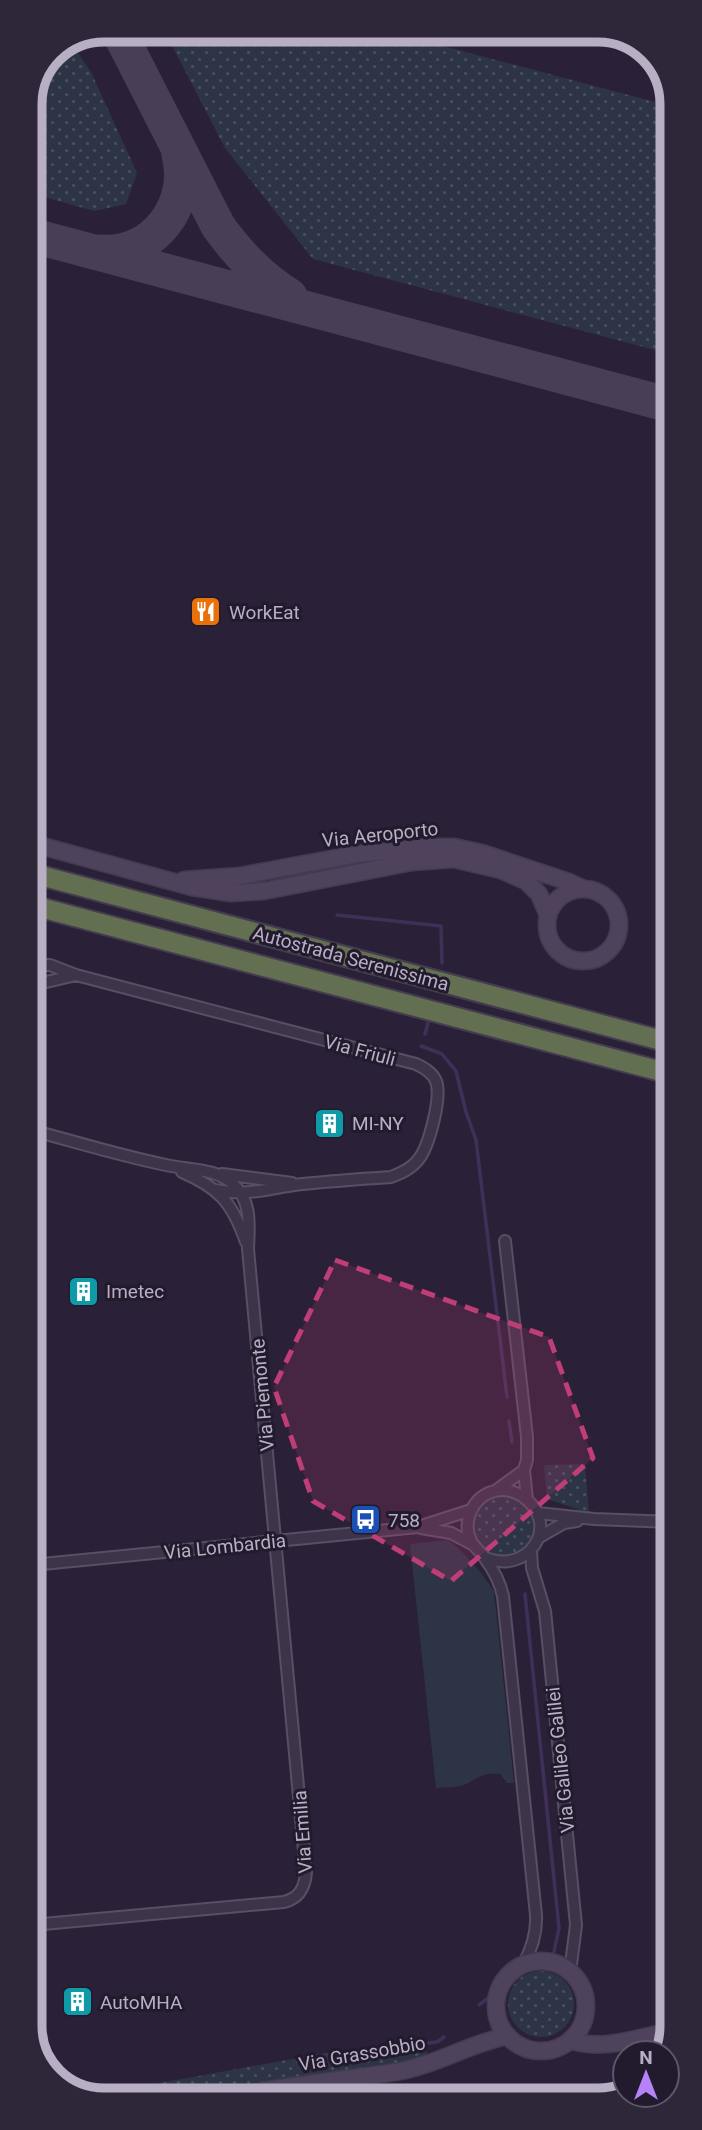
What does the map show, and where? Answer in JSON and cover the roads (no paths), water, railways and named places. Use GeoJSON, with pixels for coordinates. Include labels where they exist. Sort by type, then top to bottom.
{"type":"FeatureCollection","features":[{"type":"Feature","properties":{"kind":"highway","name":"Autostrada Serenissima"},"geometry":{"type":"LineString","coordinates":[[42,876],[660,1041]]}},
{"type":"Feature","properties":{"kind":"highway","name":"Autostrada Serenissima"},"geometry":{"type":"LineString","coordinates":[[42,908],[660,1071]]}},
{"type":"Feature","properties":{"kind":"main road","name":"Via Aeroporto"},"geometry":{"type":"LineString","coordinates":[[42,846],[217,892],[254,892],[401,864],[454,859],[501,870],[526,881],[539,894],[548,915]]}},
{"type":"Feature","properties":{"kind":"main road","name":"Via Aeroporto"},"geometry":{"type":"LineString","coordinates":[[174,881],[240,876],[382,851],[454,847],[482,853],[584,889]]}},
{"type":"Feature","properties":{"kind":"main road"},"geometry":{"type":"LineString","coordinates":[[584,889],[597,892],[608,899],[618,916],[619,930],[615,942],[601,956],[583,961],[570,959],[559,952],[548,935],[548,915],[559,898],[570,891],[584,889]]}},
{"type":"Feature","properties":{"kind":"main road"},"geometry":{"type":"LineString","coordinates":[[468,2046],[490,2021],[505,1980],[513,1971],[535,1962],[548,1962],[570,1972],[583,1989],[587,2028],[598,2045]]}},
{"type":"Feature","properties":{"kind":"main road"},"geometry":{"type":"LineString","coordinates":[[497,2003],[497,2015],[508,2036],[517,2044],[541,2051],[556,2049],[570,2040],[581,2027],[586,2011]]}},
{"type":"Feature","properties":{"kind":"main road"},"geometry":{"type":"LineString","coordinates":[[570,2040],[583,2045],[598,2045],[659,2033]]}},
{"type":"Feature","properties":{"kind":"main road","name":"Via Grassobbio"},"geometry":{"type":"LineString","coordinates":[[282,2088],[402,2071],[446,2058],[468,2046],[508,2036]]}},
{"type":"Feature","properties":{"kind":"street","name":"Via Friuli"},"geometry":{"type":"LineString","coordinates":[[76,975],[416,1064],[431,1073],[438,1090],[438,1100],[423,1153],[410,1169],[391,1177],[299,1184],[279,1189],[240,1192],[216,1190]]}},
{"type":"Feature","properties":{"kind":"street","name":"Via Piemonte"},"geometry":{"type":"LineString","coordinates":[[42,1133],[166,1165],[210,1172],[226,1178],[240,1192],[248,1210],[248,1249],[276,1541]]}},
{"type":"Feature","properties":{"kind":"street","name":"Via Piemonte"},"geometry":{"type":"LineString","coordinates":[[166,1165],[216,1190],[234,1212],[248,1249]]}},
{"type":"Feature","properties":{"kind":"street","name":"Via Friuli"},"geometry":{"type":"LineString","coordinates":[[210,1172],[299,1184]]}},
{"type":"Feature","properties":{"kind":"street"},"geometry":{"type":"LineString","coordinates":[[505,1241],[527,1437],[527,1460],[523,1470],[527,1500]]}},
{"type":"Feature","properties":{"kind":"street"},"geometry":{"type":"LineString","coordinates":[[523,1470],[485,1494],[471,1510],[467,1521],[472,1544],[484,1556],[499,1581],[503,1596],[537,1928],[523,1965]]}},
{"type":"Feature","properties":{"kind":"street"},"geometry":{"type":"LineString","coordinates":[[484,1556],[494,1561],[514,1561],[531,1550],[540,1530],[538,1513],[527,1500],[515,1492],[495,1490]]}},
{"type":"Feature","properties":{"kind":"street","name":"Via Lombardia"},"geometry":{"type":"LineString","coordinates":[[42,1564],[418,1527],[471,1510]]}},
{"type":"Feature","properties":{"kind":"street"},"geometry":{"type":"LineString","coordinates":[[538,1513],[660,1522]]}},
{"type":"Feature","properties":{"kind":"street"},"geometry":{"type":"LineString","coordinates":[[538,1539],[564,1523],[594,1519]]}},
{"type":"Feature","properties":{"kind":"street","name":"Via Lombardia"},"geometry":{"type":"LineString","coordinates":[[418,1527],[451,1534],[472,1544]]}},
{"type":"Feature","properties":{"kind":"street","name":"Via Emilia"},"geometry":{"type":"LineString","coordinates":[[42,1924],[284,1902],[298,1895],[305,1885],[276,1541]]}},
{"type":"Feature","properties":{"kind":"street","name":"Via Galileo Galilei"},"geometry":{"type":"LineString","coordinates":[[531,1550],[532,1568],[545,1611],[576,1925],[570,1972]]}},
{"type":"Feature","properties":{"kind":"waterway"},"geometry":{"type":"LineString","coordinates":[[337,915],[441,926],[442,963]]}},
{"type":"Feature","properties":{"kind":"waterway"},"geometry":{"type":"LineString","coordinates":[[425,1034],[428,1023]]}},
{"type":"Feature","properties":{"kind":"waterway"},"geometry":{"type":"LineString","coordinates":[[421,1046],[442,1054],[456,1071],[476,1140],[507,1397]]}},
{"type":"Feature","properties":{"kind":"waterway"},"geometry":{"type":"LineString","coordinates":[[509,1421],[512,1442]]}},
{"type":"Feature","properties":{"kind":"waterway"},"geometry":{"type":"LineString","coordinates":[[525,1594],[559,1928],[554,1952]]}},
{"type":"Feature","properties":{"kind":"waterway"},"geometry":{"type":"LineString","coordinates":[[479,2005],[488,1998]]}},
{"type":"Feature","properties":{"kind":"waterway"},"geometry":{"type":"LineString","coordinates":[[317,2056],[437,2042],[444,2037]]}},
{"type":"Feature","properties":{"kind":"waterway"},"geometry":{"type":"LineString","coordinates":[[393,2088],[399,2087]]}},
{"type":"Feature","properties":{"kind":"place","name":"WorkEat"},"geometry":{"type":"Point","coordinates":[206,612]}},
{"type":"Feature","properties":{"kind":"place","name":"MI-NY"},"geometry":{"type":"Point","coordinates":[329,1123]}},
{"type":"Feature","properties":{"kind":"place","name":"Imetec"},"geometry":{"type":"Point","coordinates":[83,1291]}},
{"type":"Feature","properties":{"kind":"place","name":"758"},"geometry":{"type":"Point","coordinates":[365,1520]}},
{"type":"Feature","properties":{"kind":"place","name":"AutoMHA"},"geometry":{"type":"Point","coordinates":[77,2002]}}]}
